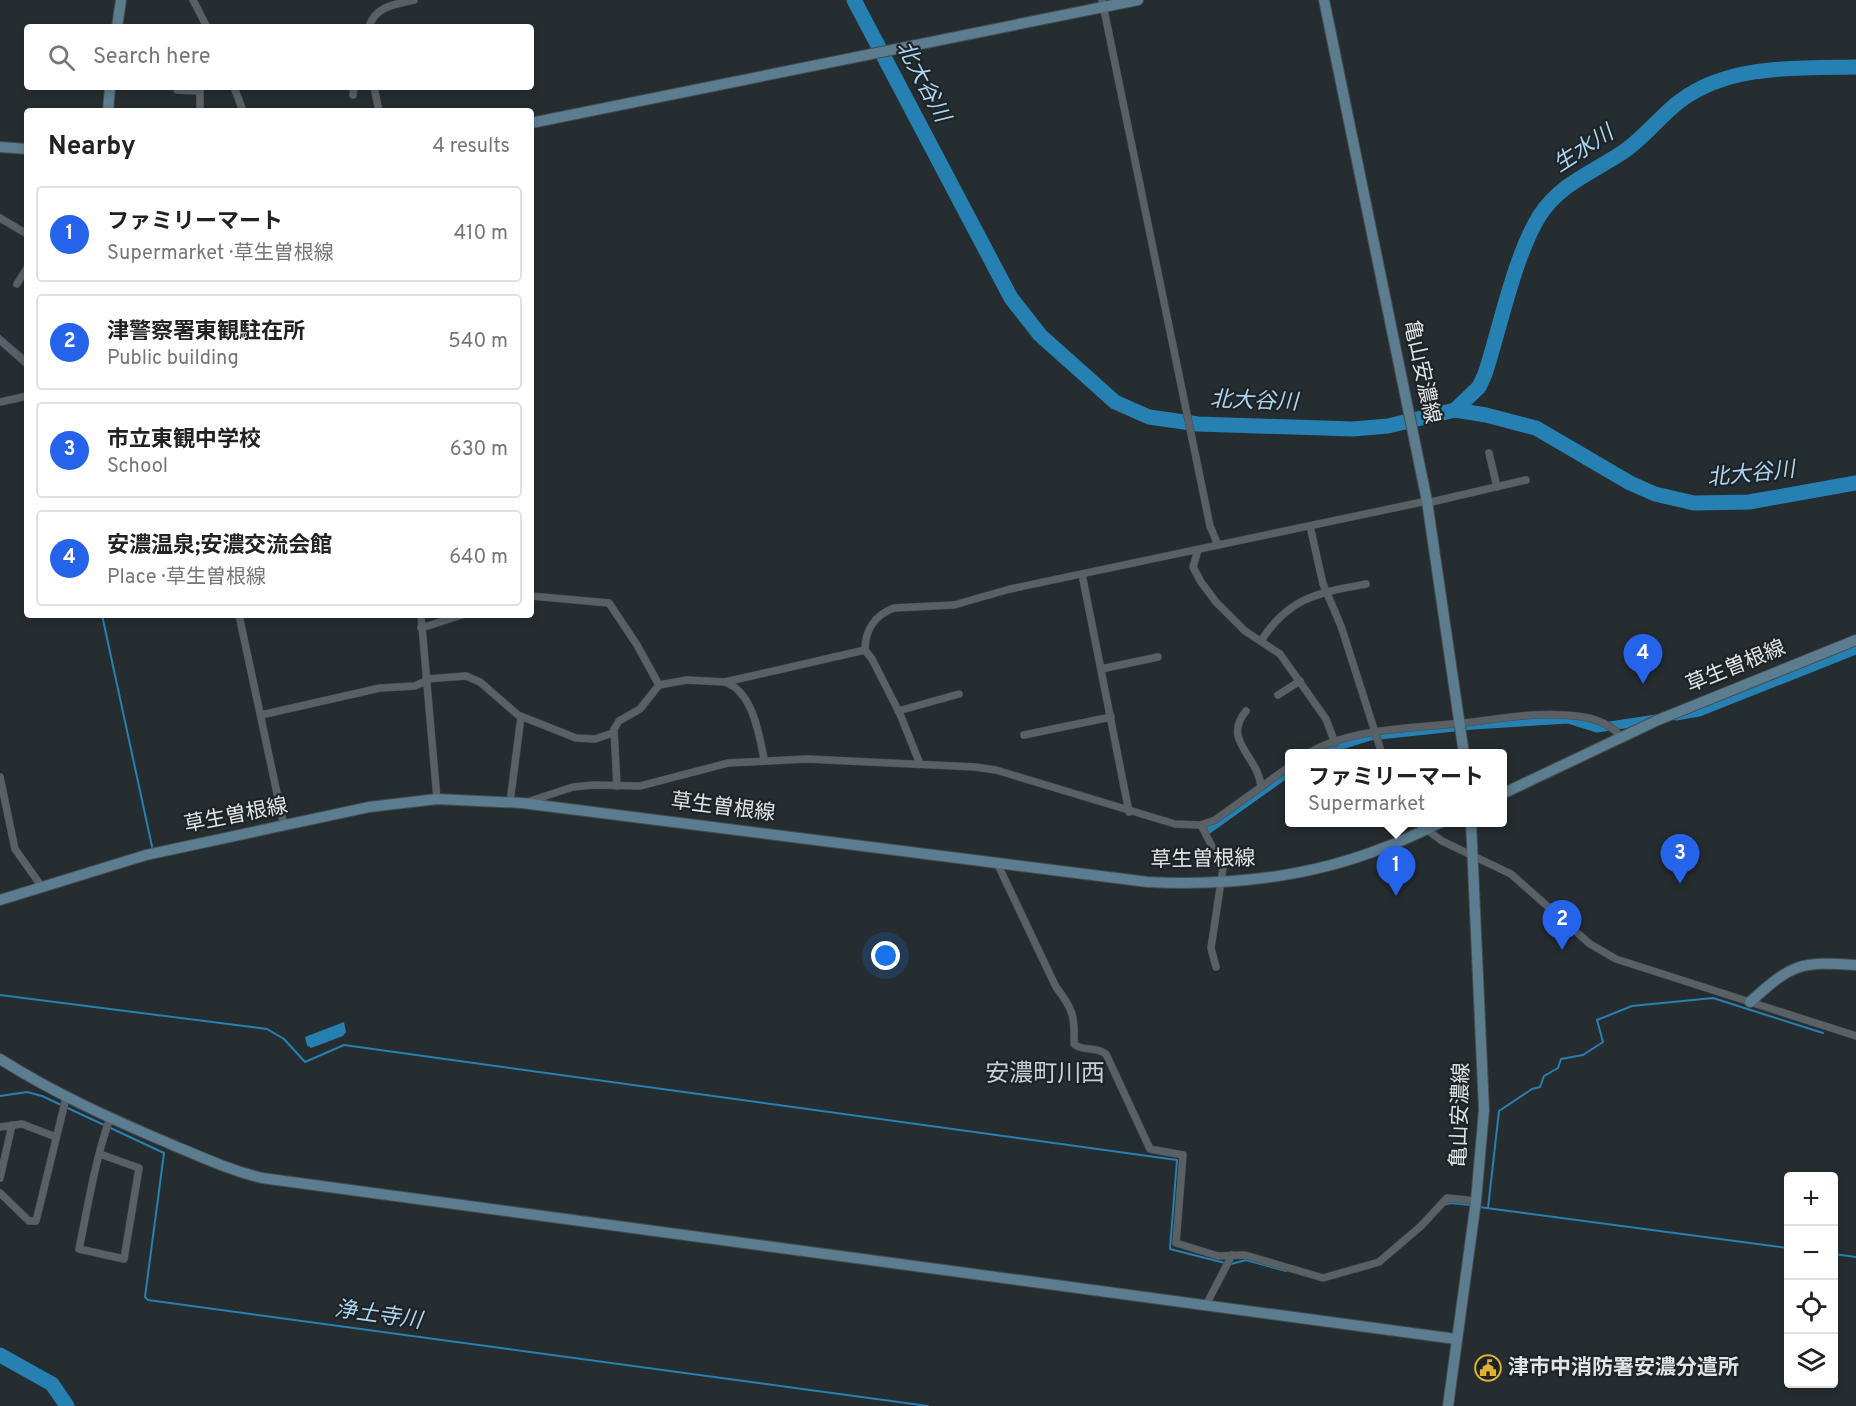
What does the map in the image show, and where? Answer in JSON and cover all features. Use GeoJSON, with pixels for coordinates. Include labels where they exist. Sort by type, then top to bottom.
{"type":"FeatureCollection","features":[{"type":"Feature","properties":{"kind":"main road"},"geometry":{"type":"LineString","coordinates":[[117,24],[121,0]]}},
{"type":"Feature","properties":{"kind":"main road"},"geometry":{"type":"LineString","coordinates":[[534,122],[866,56],[1103,3],[1138,0]]}},
{"type":"Feature","properties":{"kind":"main road","name":"亀山安濃線"},"geometry":{"type":"LineString","coordinates":[[1324,0],[1427,502],[1463,749]]}},
{"type":"Feature","properties":{"kind":"main road"},"geometry":{"type":"LineString","coordinates":[[108,108],[110,90]]}},
{"type":"Feature","properties":{"kind":"main road"},"geometry":{"type":"LineString","coordinates":[[0,147],[24,149]]}},
{"type":"Feature","properties":{"kind":"main road","name":"草生曽根線"},"geometry":{"type":"LineString","coordinates":[[1507,792],[1621,737],[1856,640]]}},
{"type":"Feature","properties":{"kind":"main road","name":"草生曽根線"},"geometry":{"type":"LineString","coordinates":[[0,900],[146,855],[369,807],[436,799],[522,803],[1148,882],[1220,884],[1269,879],[1330,866],[1382,849],[1419,827]]}},
{"type":"Feature","properties":{"kind":"main road","name":"亀山安濃線"},"geometry":{"type":"LineString","coordinates":[[1448,1406],[1476,1202],[1484,1104],[1471,827]]}},
{"type":"Feature","properties":{"kind":"main road"},"geometry":{"type":"LineString","coordinates":[[1750,1002],[1781,975],[1800,965],[1820,963],[1856,965]]}},
{"type":"Feature","properties":{"kind":"main road"},"geometry":{"type":"LineString","coordinates":[[0,1059],[66,1098],[110,1118],[237,1172],[262,1178],[1456,1339]]}},
{"type":"Feature","properties":{"kind":"street"},"geometry":{"type":"LineString","coordinates":[[193,0],[205,24]]}},
{"type":"Feature","properties":{"kind":"street"},"geometry":{"type":"LineString","coordinates":[[371,24],[377,12],[390,5],[414,0]]}},
{"type":"Feature","properties":{"kind":"street"},"geometry":{"type":"LineString","coordinates":[[1103,3],[1210,525],[1218,545]]}},
{"type":"Feature","properties":{"kind":"street"},"geometry":{"type":"LineString","coordinates":[[177,90],[200,92],[200,108]]}},
{"type":"Feature","properties":{"kind":"street"},"geometry":{"type":"LineString","coordinates":[[235,90],[242,108]]}},
{"type":"Feature","properties":{"kind":"street"},"geometry":{"type":"LineString","coordinates":[[375,90],[378,108]]}},
{"type":"Feature","properties":{"kind":"street"},"geometry":{"type":"LineString","coordinates":[[0,218],[24,232]]}},
{"type":"Feature","properties":{"kind":"street"},"geometry":{"type":"LineString","coordinates":[[17,284],[24,273]]}},
{"type":"Feature","properties":{"kind":"street"},"geometry":{"type":"LineString","coordinates":[[0,340],[24,361]]}},
{"type":"Feature","properties":{"kind":"street"},"geometry":{"type":"LineString","coordinates":[[0,402],[24,397]]}},
{"type":"Feature","properties":{"kind":"street"},"geometry":{"type":"LineString","coordinates":[[1489,453],[1497,487]]}},
{"type":"Feature","properties":{"kind":"street"},"geometry":{"type":"LineString","coordinates":[[920,764],[898,711],[872,658],[865,650],[865,640],[870,627],[878,618],[894,608],[954,605],[1010,589],[1526,480]]}},
{"type":"Feature","properties":{"kind":"street"},"geometry":{"type":"LineString","coordinates":[[1310,526],[1326,592],[1341,626],[1380,749]]}},
{"type":"Feature","properties":{"kind":"street"},"geometry":{"type":"LineString","coordinates":[[1197,550],[1193,567],[1201,582],[1245,631],[1280,654],[1326,719],[1335,742]]}},
{"type":"Feature","properties":{"kind":"street"},"geometry":{"type":"LineString","coordinates":[[1082,574],[1130,812]]}},
{"type":"Feature","properties":{"kind":"street"},"geometry":{"type":"LineString","coordinates":[[1261,641],[1287,609],[1326,592],[1366,584]]}},
{"type":"Feature","properties":{"kind":"street"},"geometry":{"type":"LineString","coordinates":[[534,596],[609,603],[637,645],[659,685]]}},
{"type":"Feature","properties":{"kind":"street"},"geometry":{"type":"LineString","coordinates":[[240,618],[284,826]]}},
{"type":"Feature","properties":{"kind":"street"},"geometry":{"type":"LineString","coordinates":[[421,618],[436,799]]}},
{"type":"Feature","properties":{"kind":"street"},"geometry":{"type":"LineString","coordinates":[[422,628],[453,618]]}},
{"type":"Feature","properties":{"kind":"street"},"geometry":{"type":"LineString","coordinates":[[617,786],[613,733],[617,723],[640,709],[659,685],[687,680],[725,682],[865,650]]}},
{"type":"Feature","properties":{"kind":"street"},"geometry":{"type":"LineString","coordinates":[[1101,669],[1158,657]]}},
{"type":"Feature","properties":{"kind":"street"},"geometry":{"type":"LineString","coordinates":[[261,715],[380,688],[415,686],[426,680],[466,676],[480,682],[521,717],[576,738],[595,739],[613,733]]}},
{"type":"Feature","properties":{"kind":"street"},"geometry":{"type":"LineString","coordinates":[[1278,695],[1300,681]]}},
{"type":"Feature","properties":{"kind":"street"},"geometry":{"type":"LineString","coordinates":[[725,682],[743,694],[760,739],[764,759]]}},
{"type":"Feature","properties":{"kind":"street"},"geometry":{"type":"LineString","coordinates":[[898,711],[959,694]]}},
{"type":"Feature","properties":{"kind":"street"},"geometry":{"type":"LineString","coordinates":[[1246,711],[1235,728],[1237,736],[1254,765],[1261,787]]}},
{"type":"Feature","properties":{"kind":"street"},"geometry":{"type":"LineString","coordinates":[[1317,749],[1374,732],[1534,715],[1576,716],[1605,723],[1621,737]]}},
{"type":"Feature","properties":{"kind":"street"},"geometry":{"type":"LineString","coordinates":[[510,802],[521,717]]}},
{"type":"Feature","properties":{"kind":"street"},"geometry":{"type":"LineString","coordinates":[[1024,735],[1111,717]]}},
{"type":"Feature","properties":{"kind":"street"},"geometry":{"type":"LineString","coordinates":[[522,803],[573,788],[640,786],[728,763],[764,759],[920,764],[996,770],[1130,812],[1175,824],[1201,825],[1215,820],[1285,770]]}},
{"type":"Feature","properties":{"kind":"street"},"geometry":{"type":"LineString","coordinates":[[0,777],[15,849],[42,887]]}},
{"type":"Feature","properties":{"kind":"street"},"geometry":{"type":"LineString","coordinates":[[1201,825],[1220,858],[1223,868],[1211,948],[1216,967]]}},
{"type":"Feature","properties":{"kind":"street"},"geometry":{"type":"LineString","coordinates":[[1422,827],[1442,841],[1474,854],[1511,874],[1590,944],[1616,959],[1856,1035]]}},
{"type":"Feature","properties":{"kind":"street"},"geometry":{"type":"LineString","coordinates":[[997,863],[1056,987],[1070,1005],[1075,1019],[1074,1044],[1079,1048],[1100,1049],[1106,1054],[1150,1149],[1183,1155],[1176,1243],[1218,1256],[1245,1255],[1323,1278],[1379,1262],[1421,1226],[1447,1198],[1476,1202]]}},
{"type":"Feature","properties":{"kind":"street"},"geometry":{"type":"LineString","coordinates":[[0,1193],[29,1221],[36,1221],[66,1098]]}},
{"type":"Feature","properties":{"kind":"street"},"geometry":{"type":"LineString","coordinates":[[100,1154],[139,1168],[124,1259],[79,1249],[100,1154],[110,1118]]}},
{"type":"Feature","properties":{"kind":"street"},"geometry":{"type":"LineString","coordinates":[[0,1178],[12,1125]]}},
{"type":"Feature","properties":{"kind":"street"},"geometry":{"type":"LineString","coordinates":[[0,1127],[22,1125],[56,1137]]}},
{"type":"Feature","properties":{"kind":"street"},"geometry":{"type":"LineString","coordinates":[[1206,1305],[1232,1255]]}},
{"type":"Feature","properties":{"kind":"water"},"geometry":{"type":"Polygon","coordinates":[[[344,1022],[346,1032],[343,1036],[311,1048],[307,1045],[305,1037],[344,1022]]]}},
{"type":"Feature","properties":{"kind":"waterway","name":"北大谷川"},"geometry":{"type":"LineString","coordinates":[[854,0],[1011,298],[1040,335],[1115,402],[1149,417],[1198,424],[1353,429],[1388,426],[1455,410],[1486,415],[1536,428],[1630,483],[1655,494],[1694,503],[1749,502],[1856,483]]}},
{"type":"Feature","properties":{"kind":"waterway","name":"生水川"},"geometry":{"type":"LineString","coordinates":[[1455,410],[1479,387],[1523,250],[1540,215],[1557,195],[1631,146],[1680,101],[1720,80],[1765,70],[1856,67]]}},
{"type":"Feature","properties":{"kind":"waterway"},"geometry":{"type":"LineString","coordinates":[[0,336],[24,356]]}},
{"type":"Feature","properties":{"kind":"waterway"},"geometry":{"type":"LineString","coordinates":[[103,618],[153,851]]}},
{"type":"Feature","properties":{"kind":"waterway"},"geometry":{"type":"LineString","coordinates":[[1676,716],[1699,712],[1856,650]]}},
{"type":"Feature","properties":{"kind":"waterway"},"geometry":{"type":"LineString","coordinates":[[1330,749],[1370,736],[1473,725],[1568,719],[1597,728],[1656,719]]}},
{"type":"Feature","properties":{"kind":"waterway"},"geometry":{"type":"LineString","coordinates":[[1207,830],[1285,775]]}},
{"type":"Feature","properties":{"kind":"waterway"},"geometry":{"type":"LineString","coordinates":[[0,995],[267,1029],[284,1039],[305,1062],[344,1045],[1177,1160],[1170,1249],[1225,1263]]}},
{"type":"Feature","properties":{"kind":"waterway"},"geometry":{"type":"LineString","coordinates":[[1488,1208],[1499,1111],[1532,1089],[1540,1087],[1544,1076],[1558,1068],[1561,1059],[1583,1055],[1603,1042],[1597,1020],[1632,1006],[1713,998],[1823,1033]]}},
{"type":"Feature","properties":{"kind":"waterway","name":"浄土寺川"},"geometry":{"type":"LineString","coordinates":[[0,1096],[27,1092],[42,1096],[164,1153],[145,1297],[148,1300],[928,1406]]}},
{"type":"Feature","properties":{"kind":"waterway"},"geometry":{"type":"LineString","coordinates":[[1444,1205],[1450,1203],[1471,1205]]}},
{"type":"Feature","properties":{"kind":"waterway"},"geometry":{"type":"LineString","coordinates":[[1479,1207],[1784,1247]]}},
{"type":"Feature","properties":{"kind":"waterway"},"geometry":{"type":"LineString","coordinates":[[1838,1255],[1856,1257]]}},
{"type":"Feature","properties":{"kind":"waterway"},"geometry":{"type":"LineString","coordinates":[[1231,1264],[1246,1260],[1286,1271]]}},
{"type":"Feature","properties":{"kind":"waterway"},"geometry":{"type":"LineString","coordinates":[[1355,1272],[1378,1265]]}},
{"type":"Feature","properties":{"kind":"waterway"},"geometry":{"type":"LineString","coordinates":[[0,1355],[52,1384],[67,1406]]}},
{"type":"Feature","properties":{"kind":"place","name":"安濃温泉;安濃交流会館"},"geometry":{"type":"Point","coordinates":[1643,684]}},
{"type":"Feature","properties":{"kind":"place","name":"市立東観中学校"},"geometry":{"type":"Point","coordinates":[1680,884]}},
{"type":"Feature","properties":{"kind":"place","name":"ファミリーマート"},"geometry":{"type":"Point","coordinates":[1396,896]}},
{"type":"Feature","properties":{"kind":"place","name":"津警察署東観駐在所"},"geometry":{"type":"Point","coordinates":[1562,950]}},
{"type":"Feature","properties":{"kind":"place","name":"津市中消防署安濃分遣所"},"geometry":{"type":"Point","coordinates":[1488,1368]}},
{"type":"Feature","properties":{"kind":"district","name":"安濃町川西"},"geometry":{"type":"Point","coordinates":[1045,1075]}}]}
